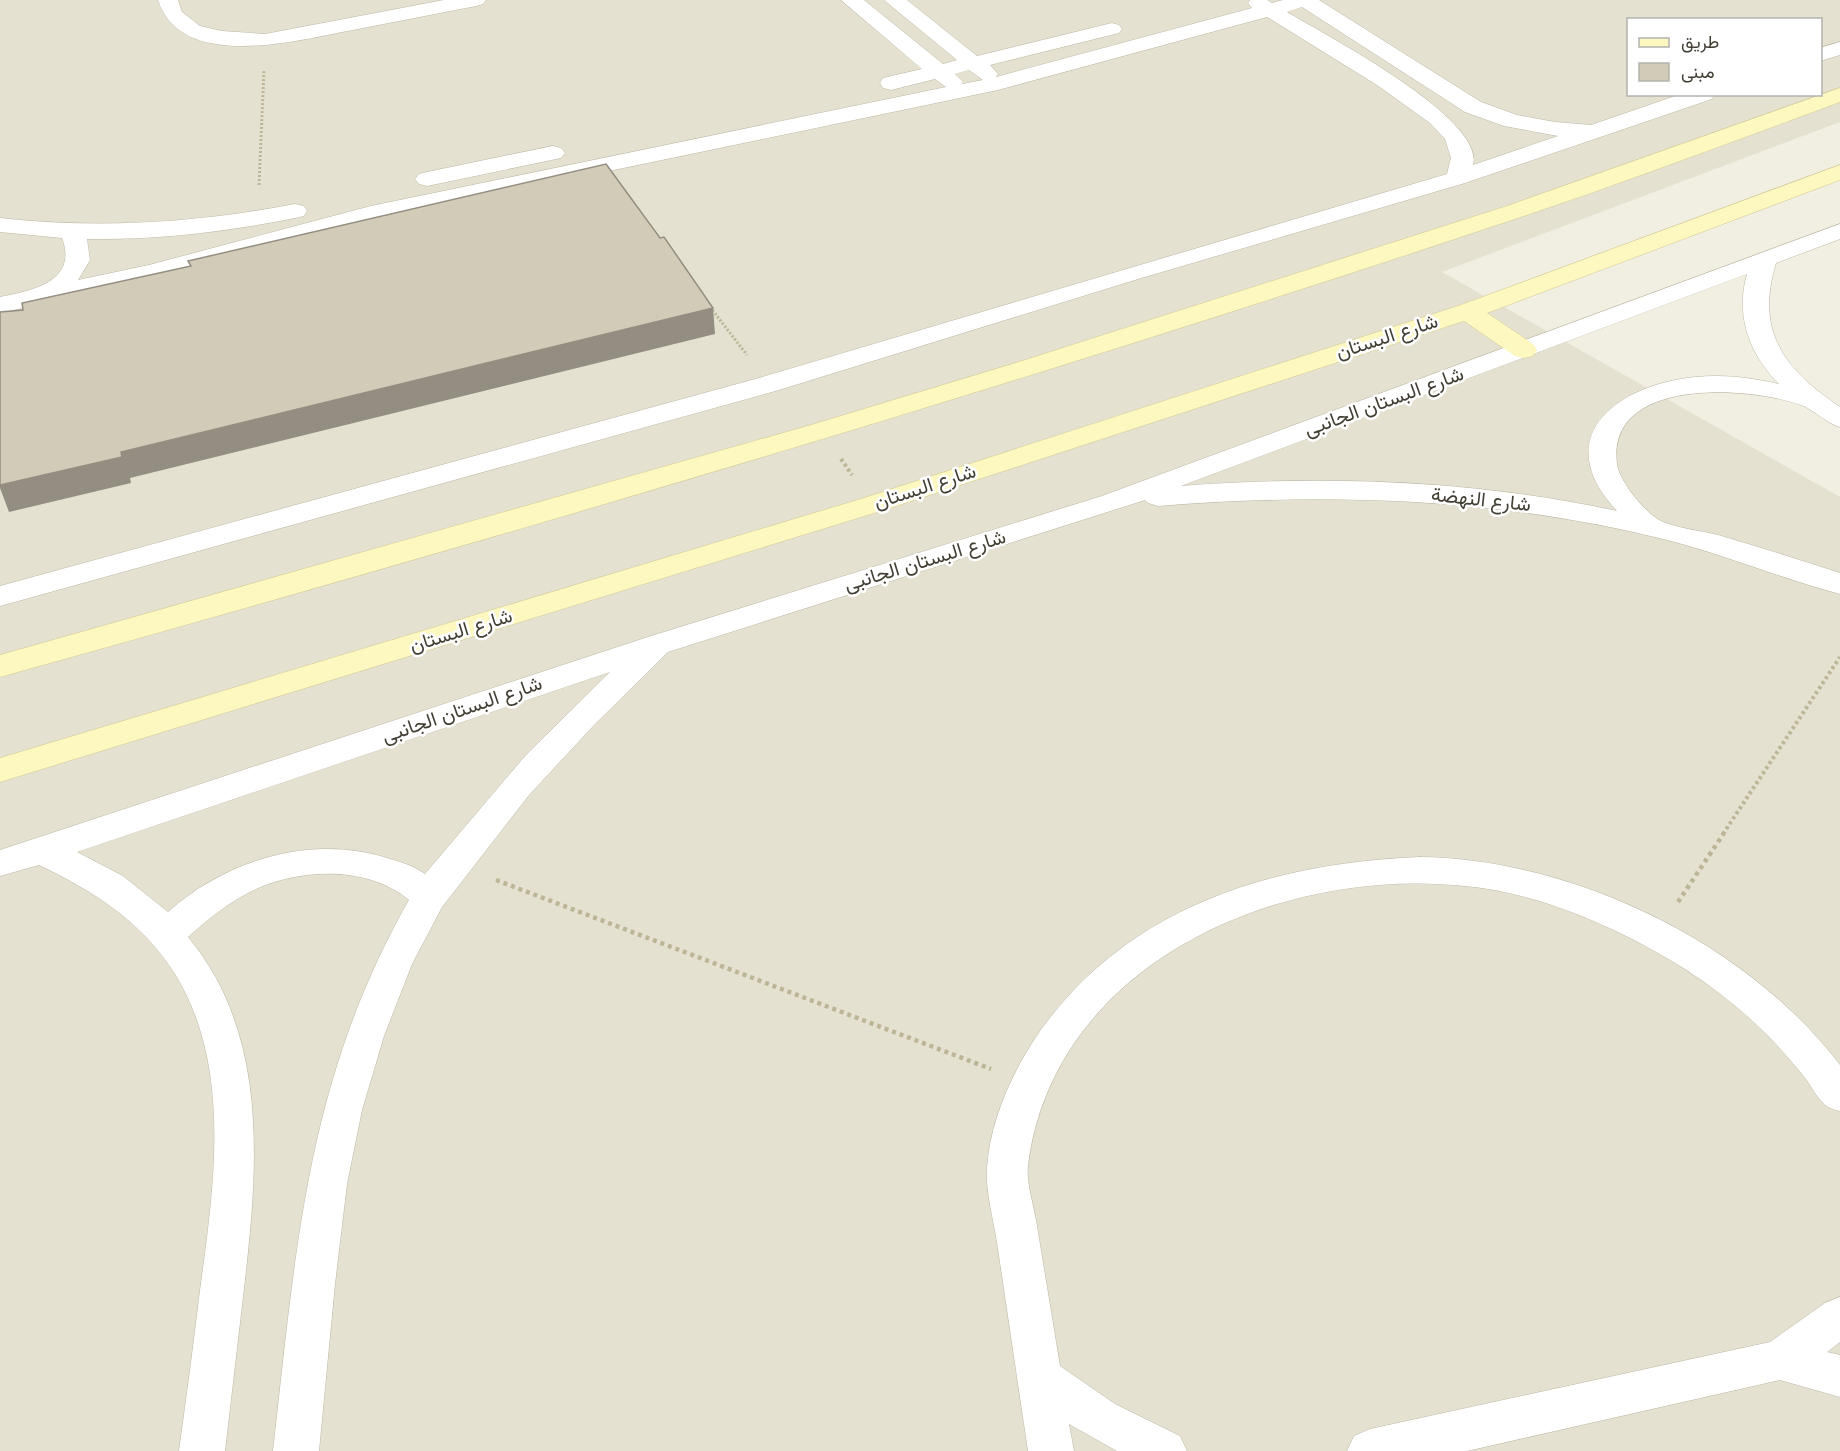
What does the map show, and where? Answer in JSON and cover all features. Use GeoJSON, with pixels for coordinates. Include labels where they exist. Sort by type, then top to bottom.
{"type":"FeatureCollection","features":[{"type":"Feature","properties":{"kind":"street"},"geometry":{"type":"LineString","coordinates":[[168,0],[170,12],[182,24],[203,34],[232,39],[265,40],[476,0]]}},
{"type":"Feature","properties":{"kind":"street"},"geometry":{"type":"LineString","coordinates":[[851,0],[961,91]]}},
{"type":"Feature","properties":{"kind":"street"},"geometry":{"type":"LineString","coordinates":[[894,0],[998,83]]}},
{"type":"Feature","properties":{"kind":"street"},"geometry":{"type":"LineString","coordinates":[[0,305],[152,272],[371,213],[998,83],[1262,5],[1305,0],[1473,107],[1512,121],[1555,129],[1599,131]]}},
{"type":"Feature","properties":{"kind":"street"},"geometry":{"type":"LineString","coordinates":[[1262,5],[1385,80],[1438,118],[1456,137],[1460,147],[1462,158],[1457,178]]}},
{"type":"Feature","properties":{"kind":"street"},"geometry":{"type":"LineString","coordinates":[[0,225],[71,231],[126,232],[258,219],[485,166],[788,107],[975,64],[1133,23]]}},
{"type":"Feature","properties":{"kind":"street"},"geometry":{"type":"LineString","coordinates":[[1822,54],[1840,48]]}},
{"type":"Feature","properties":{"kind":"street"},"geometry":{"type":"LineString","coordinates":[[0,666],[821,431],[1034,366],[1516,211],[1840,95]]}},
{"type":"Feature","properties":{"kind":"street"},"geometry":{"type":"LineString","coordinates":[[0,596],[769,384],[1129,274],[1457,178],[1698,96]]}},
{"type":"Feature","properties":{"kind":"street","name":"شارع البستان"},"geometry":{"type":"LineString","coordinates":[[0,770],[874,504],[1467,311],[1840,172]]}},
{"type":"Feature","properties":{"kind":"street"},"geometry":{"type":"LineString","coordinates":[[49,295],[68,278],[78,261],[79,245],[71,231]]}},
{"type":"Feature","properties":{"kind":"street","name":"شارع البستان الجانبى"},"geometry":{"type":"LineString","coordinates":[[0,863],[42,851],[662,643],[1112,502],[1840,231]]}},
{"type":"Feature","properties":{"kind":"street"},"geometry":{"type":"LineString","coordinates":[[1764,261],[1755,284],[1753,310],[1761,338],[1779,368],[1806,398],[1840,419]]}},
{"type":"Feature","properties":{"kind":"street"},"geometry":{"type":"LineString","coordinates":[[1467,311],[1524,350]]}},
{"type":"Feature","properties":{"kind":"street"},"geometry":{"type":"LineString","coordinates":[[1648,525],[1619,497],[1603,469],[1601,441],[1613,418],[1638,400],[1673,388],[1714,384],[1759,387],[1806,398]]}},
{"type":"Feature","properties":{"kind":"street","name":"شارع النهضة"},"geometry":{"type":"LineString","coordinates":[[1112,502],[1261,490],[1391,492],[1490,499],[1648,525],[1840,584]]}},
{"type":"Feature","properties":{"kind":"street"},"geometry":{"type":"LineString","coordinates":[[296,1451],[327,1184],[344,1104],[368,1030],[396,960],[429,897],[453,864],[543,758],[613,686],[662,643]]}},
{"type":"Feature","properties":{"kind":"street"},"geometry":{"type":"LineString","coordinates":[[42,851],[111,886],[167,935],[191,968],[211,1006],[226,1047],[234,1093],[234,1195],[202,1451]]}},
{"type":"Feature","properties":{"kind":"street"},"geometry":{"type":"LineString","coordinates":[[167,935],[199,906],[228,888],[280,867],[323,861],[364,864],[401,876],[429,897]]}},
{"type":"Feature","properties":{"kind":"street"},"geometry":{"type":"LineString","coordinates":[[1052,1451],[1007,1169],[1016,1125],[1030,1084],[1056,1039],[1090,999],[1134,957],[1187,923],[1242,902],[1308,883],[1373,872],[1437,870],[1504,879],[1568,897],[1657,936],[1706,965],[1752,999],[1803,1047],[1840,1095]]}},
{"type":"Feature","properties":{"kind":"street"},"geometry":{"type":"LineString","coordinates":[[1370,1451],[1780,1360],[1840,1317]]}},
{"type":"Feature","properties":{"kind":"street"},"geometry":{"type":"LineString","coordinates":[[1780,1360],[1840,1376]]}},
{"type":"Feature","properties":{"kind":"street"},"geometry":{"type":"LineString","coordinates":[[1039,1377],[1100,1419],[1164,1451]]}},
{"type":"Feature","properties":{"kind":"path"},"geometry":{"type":"LineString","coordinates":[[258,219],[265,40]]}},
{"type":"Feature","properties":{"kind":"path"},"geometry":{"type":"LineString","coordinates":[[704,298],[769,384]]}},
{"type":"Feature","properties":{"kind":"path"},"geometry":{"type":"LineString","coordinates":[[821,431],[874,504]]}},
{"type":"Feature","properties":{"kind":"path"},"geometry":{"type":"LineString","coordinates":[[1657,936],[1840,657]]}},
{"type":"Feature","properties":{"kind":"path"},"geometry":{"type":"LineString","coordinates":[[453,864],[1030,1084]]}},
{"type":"Feature","properties":{"kind":"shaded area"},"geometry":{"type":"Polygon","coordinates":[[[0,0],[1840,0],[1840,122],[1442,272],[1840,497],[1840,1451],[0,1451],[0,0]]]}},
{"type":"Feature","properties":{"kind":"building"},"geometry":{"type":"Polygon","coordinates":[[[606,164],[660,238],[664,237],[713,308],[121,452],[122,457],[0,485],[0,312],[23,310],[22,303],[191,266],[188,261],[606,164]]]}}]}
